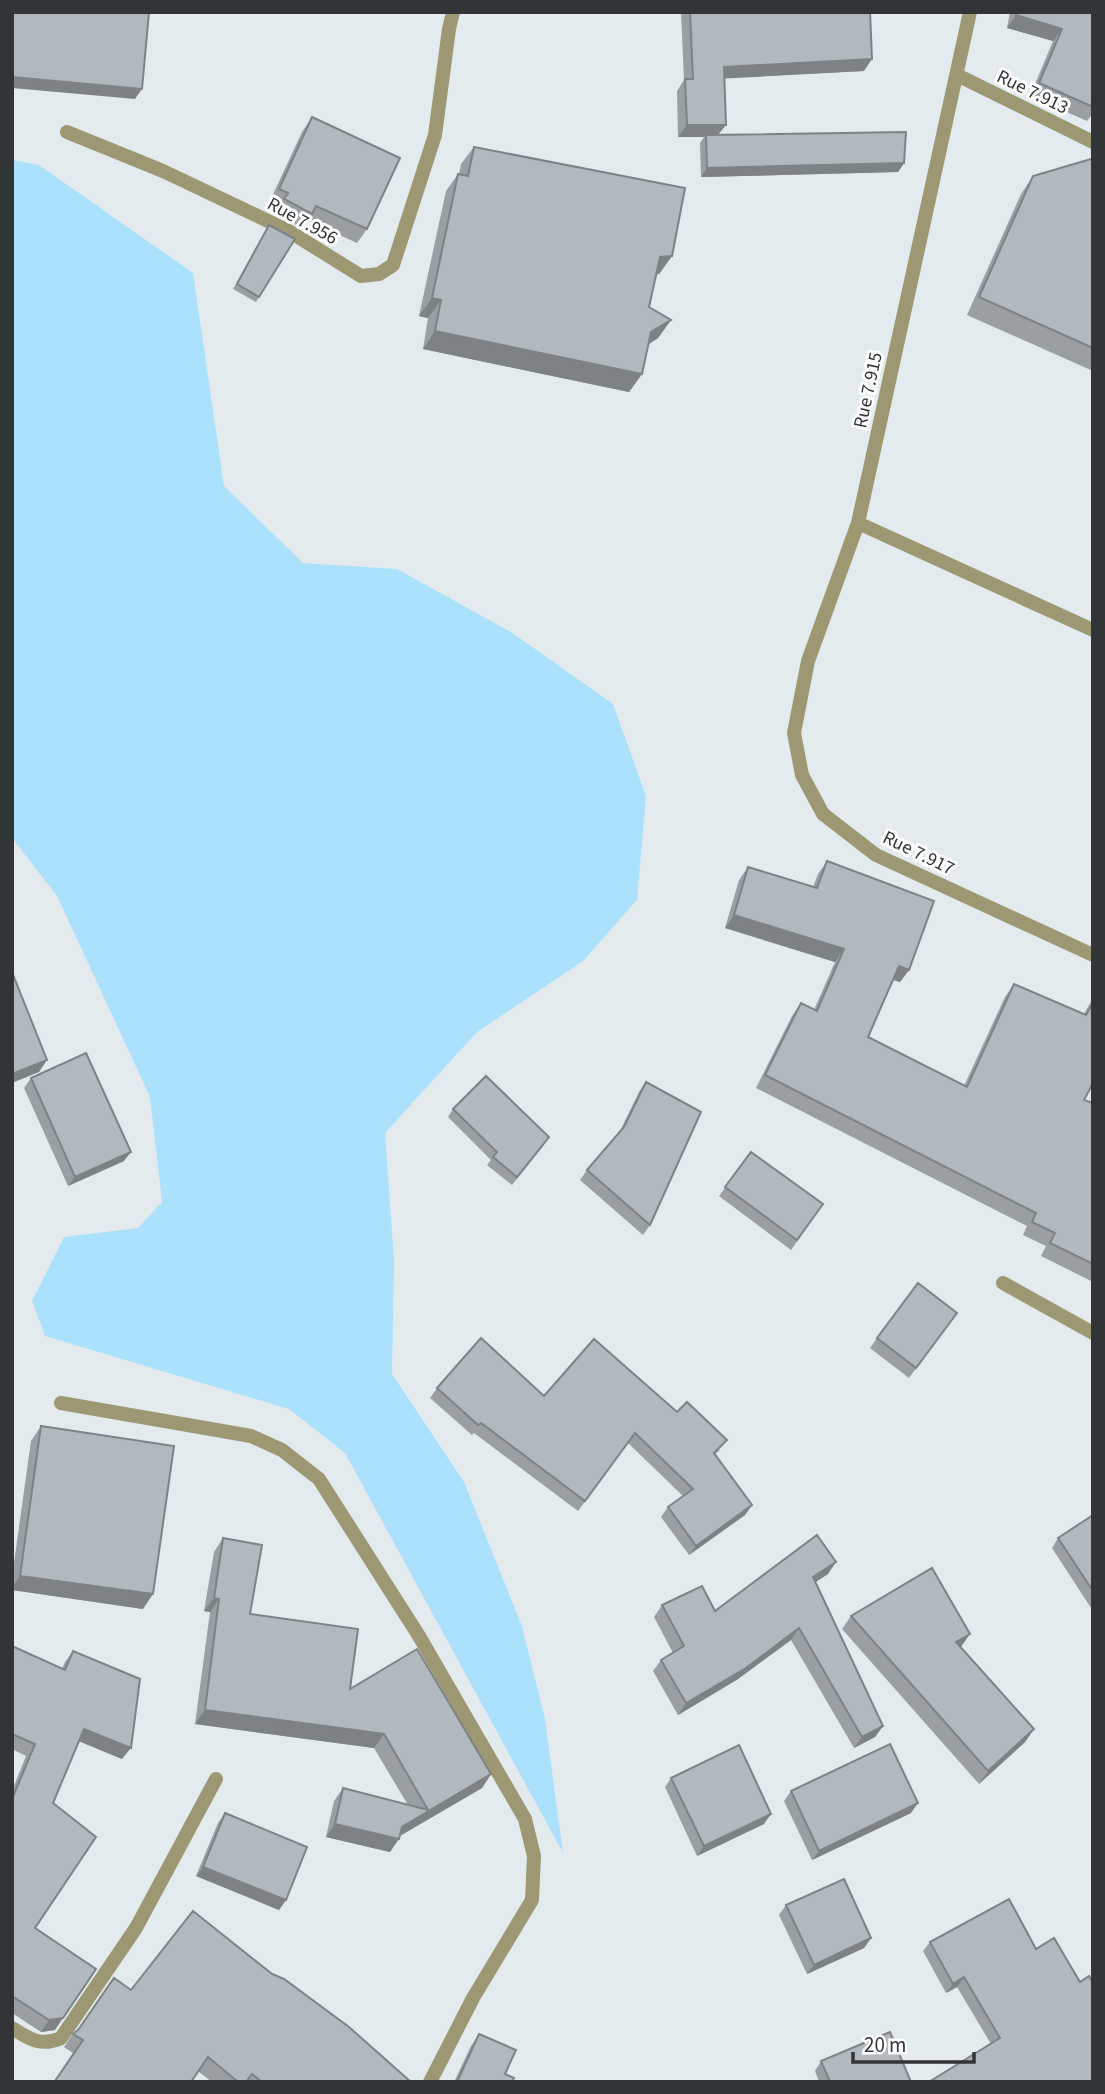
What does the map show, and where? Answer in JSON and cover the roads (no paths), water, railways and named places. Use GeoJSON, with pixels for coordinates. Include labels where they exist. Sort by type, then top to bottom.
{"type":"FeatureCollection","features":[{"type":"Feature","properties":{"kind":"street","name":"Rue 7.956"},"geometry":{"type":"LineString","coordinates":[[67,132],[163,171],[287,230],[361,276],[379,274],[393,265],[435,135],[453,12]]}},
{"type":"Feature","properties":{"kind":"street","name":"Rue 7.915"},"geometry":{"type":"LineString","coordinates":[[858,523],[970,12]]}},
{"type":"Feature","properties":{"kind":"street","name":"Rue 7.913"},"geometry":{"type":"LineString","coordinates":[[957,75],[1093,142]]}},
{"type":"Feature","properties":{"kind":"street"},"geometry":{"type":"LineString","coordinates":[[858,523],[1093,630]]}},
{"type":"Feature","properties":{"kind":"street","name":"Rue 7.917"},"geometry":{"type":"LineString","coordinates":[[858,523],[808,661],[794,733],[802,775],[823,814],[876,855],[1093,955]]}},
{"type":"Feature","properties":{"kind":"street"},"geometry":{"type":"LineString","coordinates":[[1003,1283],[1093,1334]]}},
{"type":"Feature","properties":{"kind":"street"},"geometry":{"type":"LineString","coordinates":[[61,1403],[251,1436],[282,1450],[319,1479],[419,1636],[525,1819],[534,1856],[532,1900],[473,1997],[430,2082]]}},
{"type":"Feature","properties":{"kind":"street"},"geometry":{"type":"LineString","coordinates":[[12,2028],[29,2038],[48,2043],[61,2038],[136,1928],[216,1779]]}}]}
